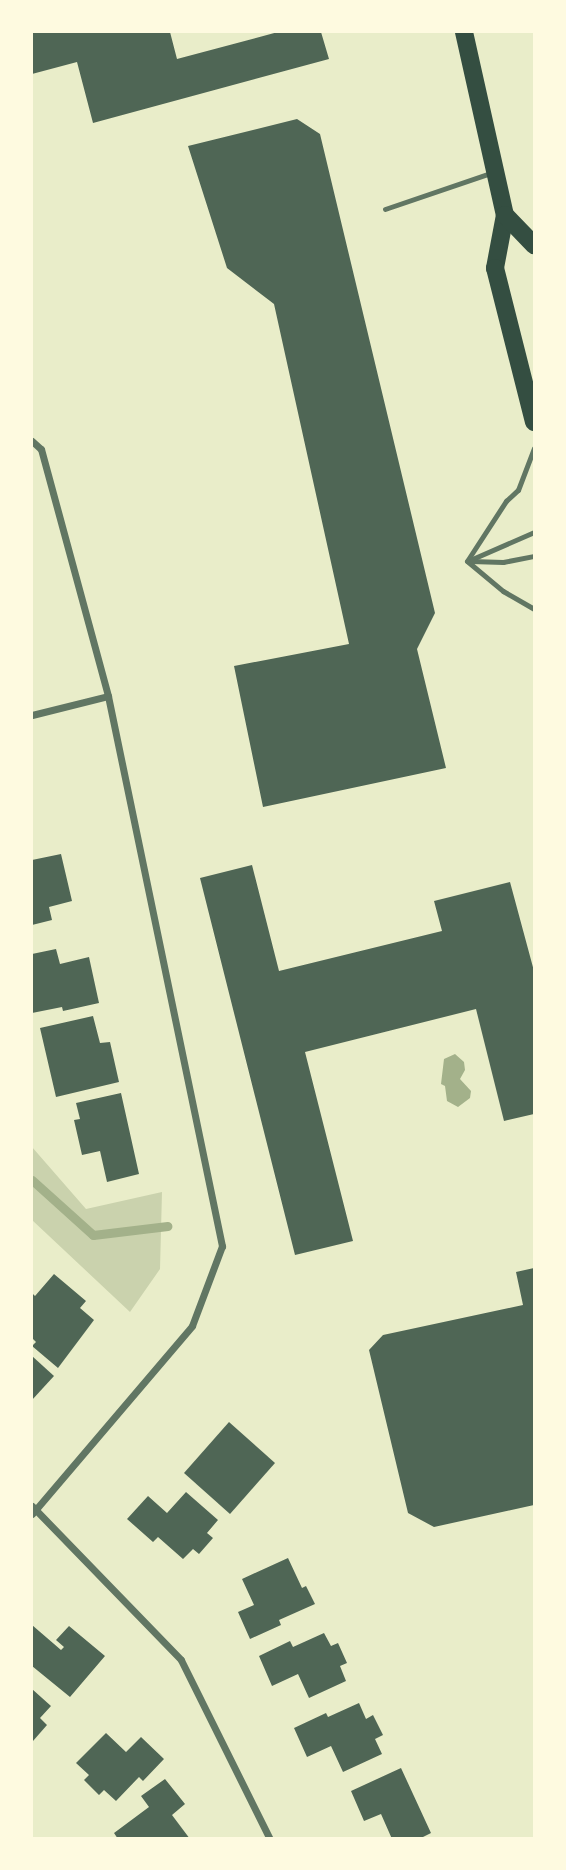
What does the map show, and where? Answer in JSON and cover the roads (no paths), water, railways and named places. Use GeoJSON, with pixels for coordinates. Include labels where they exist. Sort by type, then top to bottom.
{"type":"FeatureCollection","features":[{"type":"Feature","properties":{"kind":"main road"},"geometry":{"type":"LineString","coordinates":[[464,32],[505,215],[495,268],[534,422]]}},
{"type":"Feature","properties":{"kind":"main road"},"geometry":{"type":"LineString","coordinates":[[505,215],[534,246]]}},
{"type":"Feature","properties":{"kind":"street"},"geometry":{"type":"LineString","coordinates":[[32,441],[41,449],[108,696],[222,1245],[192,1326],[33,1509],[181,1660],[270,1839]]}},
{"type":"Feature","properties":{"kind":"street"},"geometry":{"type":"LineString","coordinates":[[32,715],[108,696]]}},
{"type":"Feature","properties":{"kind":"lane"},"geometry":{"type":"LineString","coordinates":[[385,209],[494,172]]}},
{"type":"Feature","properties":{"kind":"lane"},"geometry":{"type":"LineString","coordinates":[[467,561],[506,500],[518,490],[534,448]]}},
{"type":"Feature","properties":{"kind":"lane"},"geometry":{"type":"LineString","coordinates":[[467,561],[534,532]]}},
{"type":"Feature","properties":{"kind":"lane"},"geometry":{"type":"LineString","coordinates":[[467,561],[503,562],[534,556]]}},
{"type":"Feature","properties":{"kind":"lane"},"geometry":{"type":"LineString","coordinates":[[467,561],[503,591],[534,609]]}},
{"type":"Feature","properties":{"kind":"waterway"},"geometry":{"type":"LineString","coordinates":[[32,1180],[93,1235],[167,1226]]}}]}
